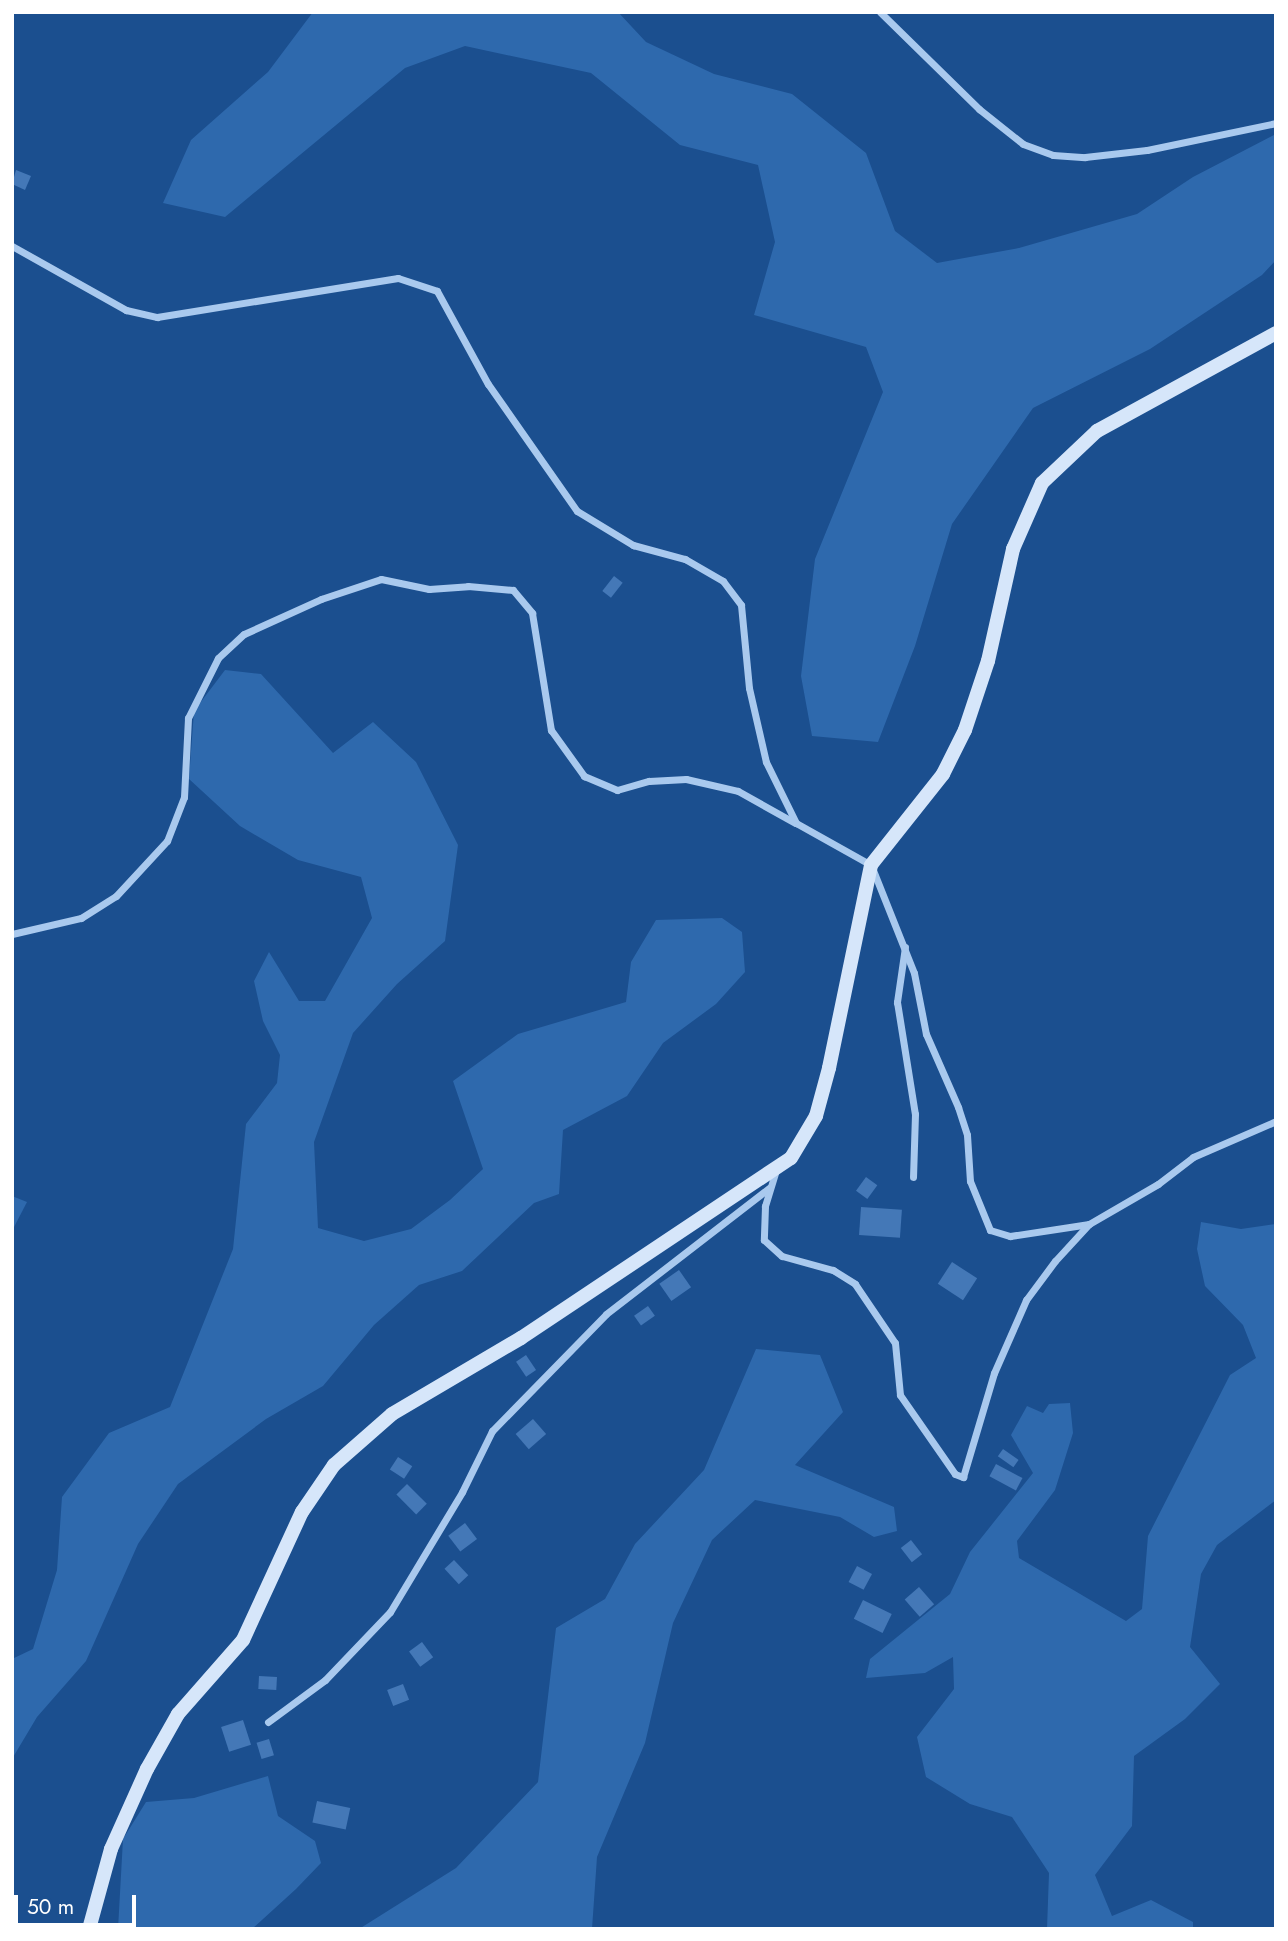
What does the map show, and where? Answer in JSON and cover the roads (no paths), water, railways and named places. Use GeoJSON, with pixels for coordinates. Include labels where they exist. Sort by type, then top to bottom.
{"type":"FeatureCollection","features":[{"type":"Feature","properties":{"kind":"street"},"geometry":{"type":"LineString","coordinates":[[880,12],[979,108],[1023,144],[1053,155],[1085,157],[1147,150],[1276,123]]}},
{"type":"Feature","properties":{"kind":"street"},"geometry":{"type":"LineString","coordinates":[[12,246],[126,310],[157,317],[398,278],[437,291],[488,384],[577,511],[633,545],[685,559],[723,580],[741,605],[749,688],[766,762],[796,823]]}},
{"type":"Feature","properties":{"kind":"street"},"geometry":{"type":"LineString","coordinates":[[89,1929],[111,1849],[147,1769],[178,1714],[243,1640],[302,1511],[334,1465],[392,1414],[521,1338],[683,1226],[791,1158],[816,1116],[871,865],[943,774],[965,730],[988,661],[1013,549],[1042,483],[1097,430],[1276,333]]}},
{"type":"Feature","properties":{"kind":"street"},"geometry":{"type":"LineString","coordinates":[[12,934],[81,918],[116,896],[167,841],[184,797],[188,718],[218,657],[244,635],[321,599],[380,579],[429,589],[468,586],[513,590],[532,613],[551,730],[584,776],[617,790],[649,780],[686,779],[738,791],[871,865],[905,947],[926,1034],[967,1135],[970,1181],[990,1230],[1010,1236],[1089,1224]]}},
{"type":"Feature","properties":{"kind":"street"},"geometry":{"type":"LineString","coordinates":[[905,947],[897,1002],[915,1114],[913,1177]]}},
{"type":"Feature","properties":{"kind":"street"},"geometry":{"type":"LineString","coordinates":[[776,1169],[769,1188],[764,1240],[782,1256],[833,1270],[862,1293],[895,1343],[900,1395],[959,1477],[966,1475],[994,1373],[1026,1300],[1089,1224],[1158,1184],[1193,1157],[1276,1121]]}},
{"type":"Feature","properties":{"kind":"street"},"geometry":{"type":"LineString","coordinates":[[268,1722],[325,1680],[390,1612],[462,1492],[492,1431],[606,1314],[769,1188]]}}]}
